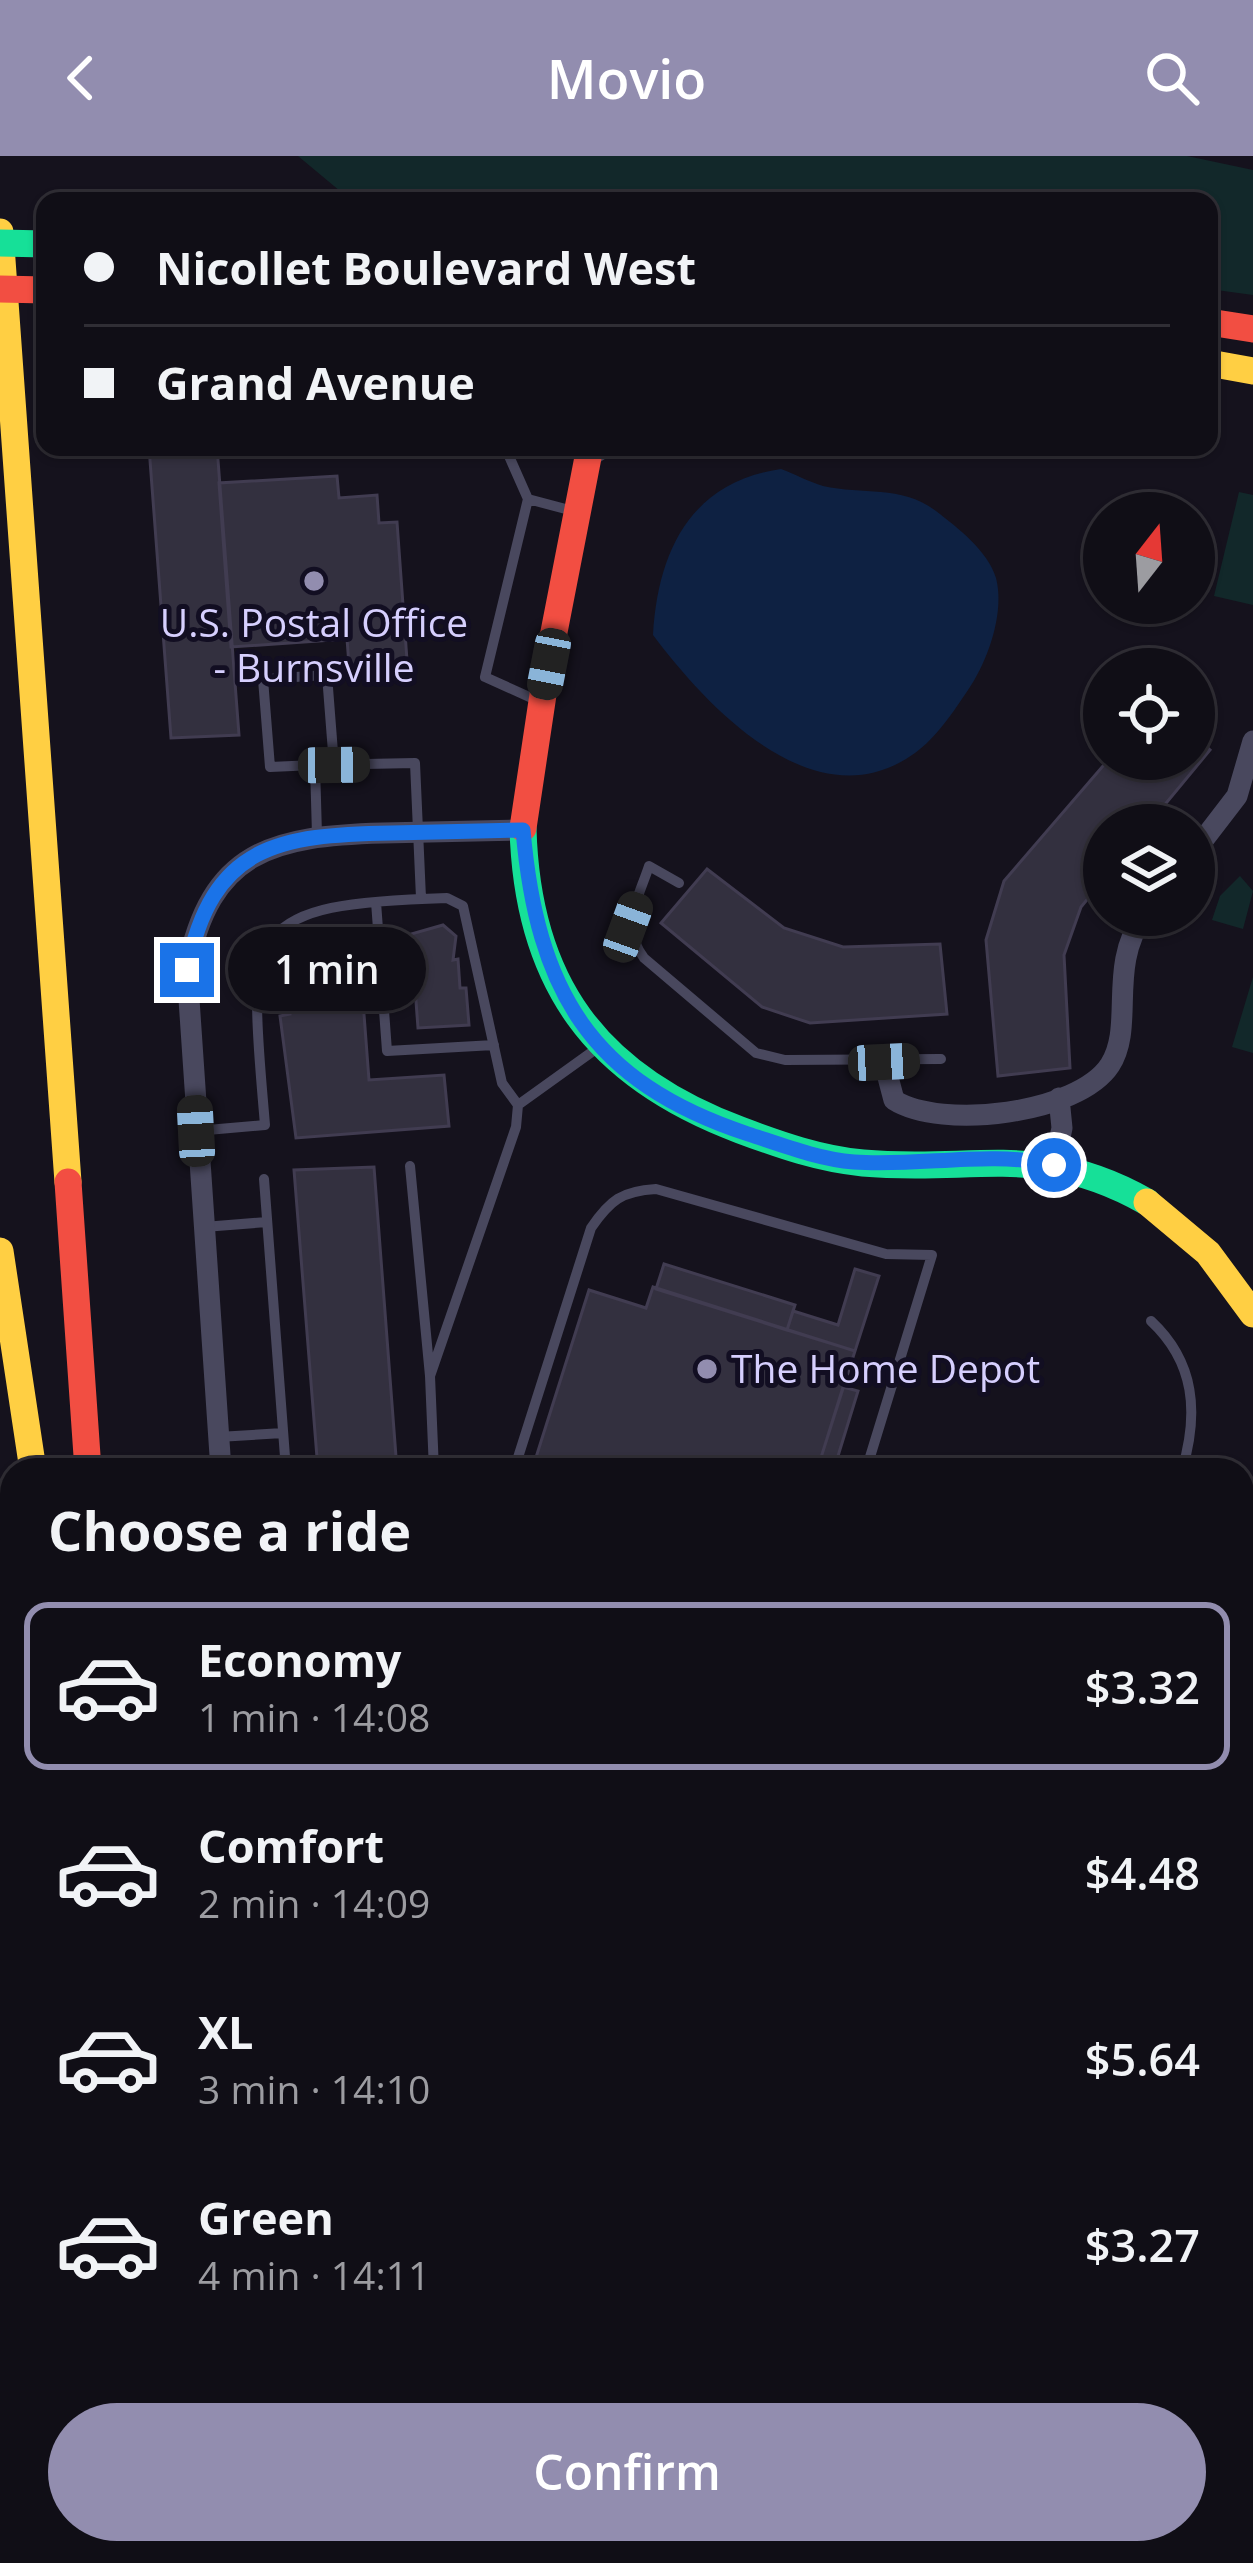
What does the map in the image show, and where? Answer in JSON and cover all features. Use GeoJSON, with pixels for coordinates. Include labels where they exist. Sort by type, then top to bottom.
{"type":"FeatureCollection","features":[{"type":"Feature","properties":{"kind":"main road"},"geometry":{"type":"LineString","coordinates":[[0,232],[87,1458]]}},
{"type":"Feature","properties":{"kind":"main road"},"geometry":{"type":"LineString","coordinates":[[0,243],[36,244]]}},
{"type":"Feature","properties":{"kind":"main road"},"geometry":{"type":"LineString","coordinates":[[0,289],[36,290]]}},
{"type":"Feature","properties":{"kind":"main road"},"geometry":{"type":"LineString","coordinates":[[1218,323],[1253,329]]}},
{"type":"Feature","properties":{"kind":"main road"},"geometry":{"type":"LineString","coordinates":[[1218,365],[1253,371]]}},
{"type":"Feature","properties":{"kind":"main road"},"geometry":{"type":"LineString","coordinates":[[588,456],[541,702],[523,830],[530,907],[552,978],[599,1047],[632,1079],[685,1109],[816,1155],[882,1163],[1011,1160],[1054,1165],[1113,1183],[1184,1227],[1223,1266],[1253,1314]]}},
{"type":"Feature","properties":{"kind":"main road"},"geometry":{"type":"LineString","coordinates":[[0,1251],[31,1458]]}},
{"type":"Feature","properties":{"kind":"street"},"geometry":{"type":"LineString","coordinates":[[1215,825],[1237,796],[1253,741]]}},
{"type":"Feature","properties":{"kind":"street"},"geometry":{"type":"LineString","coordinates":[[220,1458],[187,970],[195,927],[217,888],[254,855],[317,835],[523,830]]}},
{"type":"Feature","properties":{"kind":"street"},"geometry":{"type":"LineString","coordinates":[[884,1062],[894,1100],[923,1112],[968,1118],[1059,1098],[1093,1082],[1109,1066],[1117,1045],[1125,952],[1133,936]]}},
{"type":"Feature","properties":{"kind":"street"},"geometry":{"type":"LineString","coordinates":[[1054,1165],[1062,1128],[1059,1098]]}},
{"type":"Feature","properties":{"kind":"lane"},"geometry":{"type":"LineString","coordinates":[[509,456],[528,499],[485,677],[541,702]]}},
{"type":"Feature","properties":{"kind":"lane"},"geometry":{"type":"LineString","coordinates":[[528,499],[578,512]]}},
{"type":"Feature","properties":{"kind":"lane"},"geometry":{"type":"LineString","coordinates":[[334,765],[327,675],[263,679],[270,767],[415,763],[421,898]]}},
{"type":"Feature","properties":{"kind":"lane"},"geometry":{"type":"LineString","coordinates":[[315,765],[317,835]]}},
{"type":"Feature","properties":{"kind":"lane"},"geometry":{"type":"LineString","coordinates":[[679,883],[649,866],[628,927],[644,958],[756,1053],[785,1060],[941,1059]]}},
{"type":"Feature","properties":{"kind":"lane"},"geometry":{"type":"LineString","coordinates":[[196,1131],[265,1125],[256,984],[268,943],[282,925],[328,906],[421,898],[447,898],[463,906],[502,1083],[518,1105],[516,1127],[430,1376]]}},
{"type":"Feature","properties":{"kind":"lane"},"geometry":{"type":"LineString","coordinates":[[376,902],[387,1051],[494,1045]]}},
{"type":"Feature","properties":{"kind":"lane"},"geometry":{"type":"LineString","coordinates":[[518,1105],[599,1047]]}},
{"type":"Feature","properties":{"kind":"lane"},"geometry":{"type":"LineString","coordinates":[[410,1166],[433,1458]]}},
{"type":"Feature","properties":{"kind":"lane"},"geometry":{"type":"LineString","coordinates":[[264,1179],[285,1458]]}},
{"type":"Feature","properties":{"kind":"lane"},"geometry":{"type":"LineString","coordinates":[[518,1458],[591,1228],[608,1203],[628,1191],[656,1189],[886,1255],[932,1255],[870,1458]]}},
{"type":"Feature","properties":{"kind":"lane"},"geometry":{"type":"LineString","coordinates":[[204,1227],[267,1222]]}},
{"type":"Feature","properties":{"kind":"lane"},"geometry":{"type":"LineString","coordinates":[[1151,1321],[1173,1341],[1187,1366],[1192,1426],[1185,1458]]}},
{"type":"Feature","properties":{"kind":"lane"},"geometry":{"type":"LineString","coordinates":[[218,1437],[283,1433]]}},
{"type":"Feature","properties":{"kind":"green space"},"geometry":{"type":"Polygon","coordinates":[[[298,156],[1187,156],[1253,170],[1253,295],[1218,290],[1218,192],[341,192],[298,156]]]}},
{"type":"Feature","properties":{"kind":"green space"},"geometry":{"type":"Polygon","coordinates":[[[1239,492],[1253,495],[1253,605],[1215,596],[1239,492]]]}},
{"type":"Feature","properties":{"kind":"green space"},"geometry":{"type":"Polygon","coordinates":[[[1240,876],[1253,891],[1243,929],[1215,921],[1220,896],[1240,876]]]}},
{"type":"Feature","properties":{"kind":"green space"},"geometry":{"type":"Polygon","coordinates":[[[1253,977],[1253,1053],[1232,1047],[1253,977]]]}},
{"type":"Feature","properties":{"kind":"water"},"geometry":{"type":"Polygon","coordinates":[[[781,469],[823,486],[896,494],[923,503],[971,541],[996,578],[996,621],[975,678],[930,740],[878,772],[840,775],[803,766],[767,748],[703,694],[653,635],[663,575],[685,525],[724,488],[781,469]]]}},
{"type":"Feature","properties":{"kind":"building"},"geometry":{"type":"Polygon","coordinates":[[[150,456],[218,456],[239,735],[171,738],[150,456]]]}},
{"type":"Feature","properties":{"kind":"building","name":"U.S. Postal Office - Burnsville"},"geometry":{"type":"Polygon","coordinates":[[[337,476],[339,498],[377,495],[379,523],[397,522],[408,674],[350,678],[347,639],[231,647],[219,483],[337,476]]]}},
{"type":"Feature","properties":{"kind":"building"},"geometry":{"type":"Polygon","coordinates":[[[1091,780],[1185,780],[1165,804],[1083,804],[1083,905],[1064,955],[1070,1068],[998,1076],[986,940],[1004,881],[1091,780]]]}},
{"type":"Feature","properties":{"kind":"building"},"geometry":{"type":"Polygon","coordinates":[[[707,869],[784,928],[843,947],[940,944],[947,1014],[810,1023],[762,1007],[661,923],[707,869]]]}},
{"type":"Feature","properties":{"kind":"building"},"geometry":{"type":"Polygon","coordinates":[[[443,925],[456,936],[453,960],[458,959],[460,988],[466,988],[469,1025],[418,1028],[411,934],[443,925]]]}},
{"type":"Feature","properties":{"kind":"building"},"geometry":{"type":"Polygon","coordinates":[[[363,938],[370,975],[361,975],[369,1080],[444,1075],[449,1126],[296,1138],[280,1016],[290,1014],[287,984],[298,983],[296,964],[305,963],[304,943],[363,938]]]}},
{"type":"Feature","properties":{"kind":"building"},"geometry":{"type":"Polygon","coordinates":[[[374,1167],[396,1458],[317,1458],[294,1170],[374,1167]]]}},
{"type":"Feature","properties":{"kind":"building"},"geometry":{"type":"Polygon","coordinates":[[[664,1264],[795,1305],[787,1330],[656,1289],[664,1264]]]}},
{"type":"Feature","properties":{"kind":"building"},"geometry":{"type":"Polygon","coordinates":[[[855,1269],[879,1276],[855,1351],[787,1330],[793,1311],[838,1325],[855,1269]]]}},
{"type":"Feature","properties":{"kind":"building","name":"The Home Depot"},"geometry":{"type":"Polygon","coordinates":[[[653,1287],[855,1351],[821,1458],[536,1458],[589,1290],[646,1308],[653,1287]]]}},
{"type":"Feature","properties":{"kind":"building"},"geometry":{"type":"Polygon","coordinates":[[[843,1387],[858,1391],[837,1458],[821,1458],[843,1387]]]}},
{"type":"Feature","properties":{"kind":"traffic: fast"},"geometry":{"type":"LineString","coordinates":[[0,243],[36,244]]}},
{"type":"Feature","properties":{"kind":"traffic: fast"},"geometry":{"type":"LineString","coordinates":[[523,828],[538,933],[555,977],[579,1017],[609,1052],[689,1108],[816,1155],[903,1165],[1039,1165],[1109,1183],[1147,1202]]}},
{"type":"Feature","properties":{"kind":"traffic: slow"},"geometry":{"type":"LineString","coordinates":[[0,232],[68,1182]]}},
{"type":"Feature","properties":{"kind":"traffic: slow"},"geometry":{"type":"LineString","coordinates":[[1218,365],[1253,371]]}},
{"type":"Feature","properties":{"kind":"traffic: slow"},"geometry":{"type":"LineString","coordinates":[[1147,1202],[1208,1253],[1253,1314]]}},
{"type":"Feature","properties":{"kind":"traffic: slow"},"geometry":{"type":"LineString","coordinates":[[0,1251],[31,1458]]}},
{"type":"Feature","properties":{"kind":"traffic: jam"},"geometry":{"type":"LineString","coordinates":[[0,289],[36,290]]}},
{"type":"Feature","properties":{"kind":"traffic: jam"},"geometry":{"type":"LineString","coordinates":[[1218,323],[1253,329]]}},
{"type":"Feature","properties":{"kind":"traffic: jam"},"geometry":{"type":"LineString","coordinates":[[523,828],[547,668],[588,456]]}},
{"type":"Feature","properties":{"kind":"traffic: jam"},"geometry":{"type":"LineString","coordinates":[[68,1182],[87,1458]]}},
{"type":"Feature","properties":{"kind":"place","name":"U.S. Postal Office - Burnsville"},"geometry":{"type":"Point","coordinates":[314,581]}},
{"type":"Feature","properties":{"kind":"place","name":"The Home Depot"},"geometry":{"type":"Point","coordinates":[707,1369]}},
{"type":"Feature","properties":{"kind":"route"},"geometry":{"type":"LineString","coordinates":[[187,970],[195,927],[217,888],[254,855],[303,835],[523,830],[530,907],[552,978],[599,1047],[632,1079],[724,1126],[848,1162],[1011,1160],[1054,1165]]}}]}
